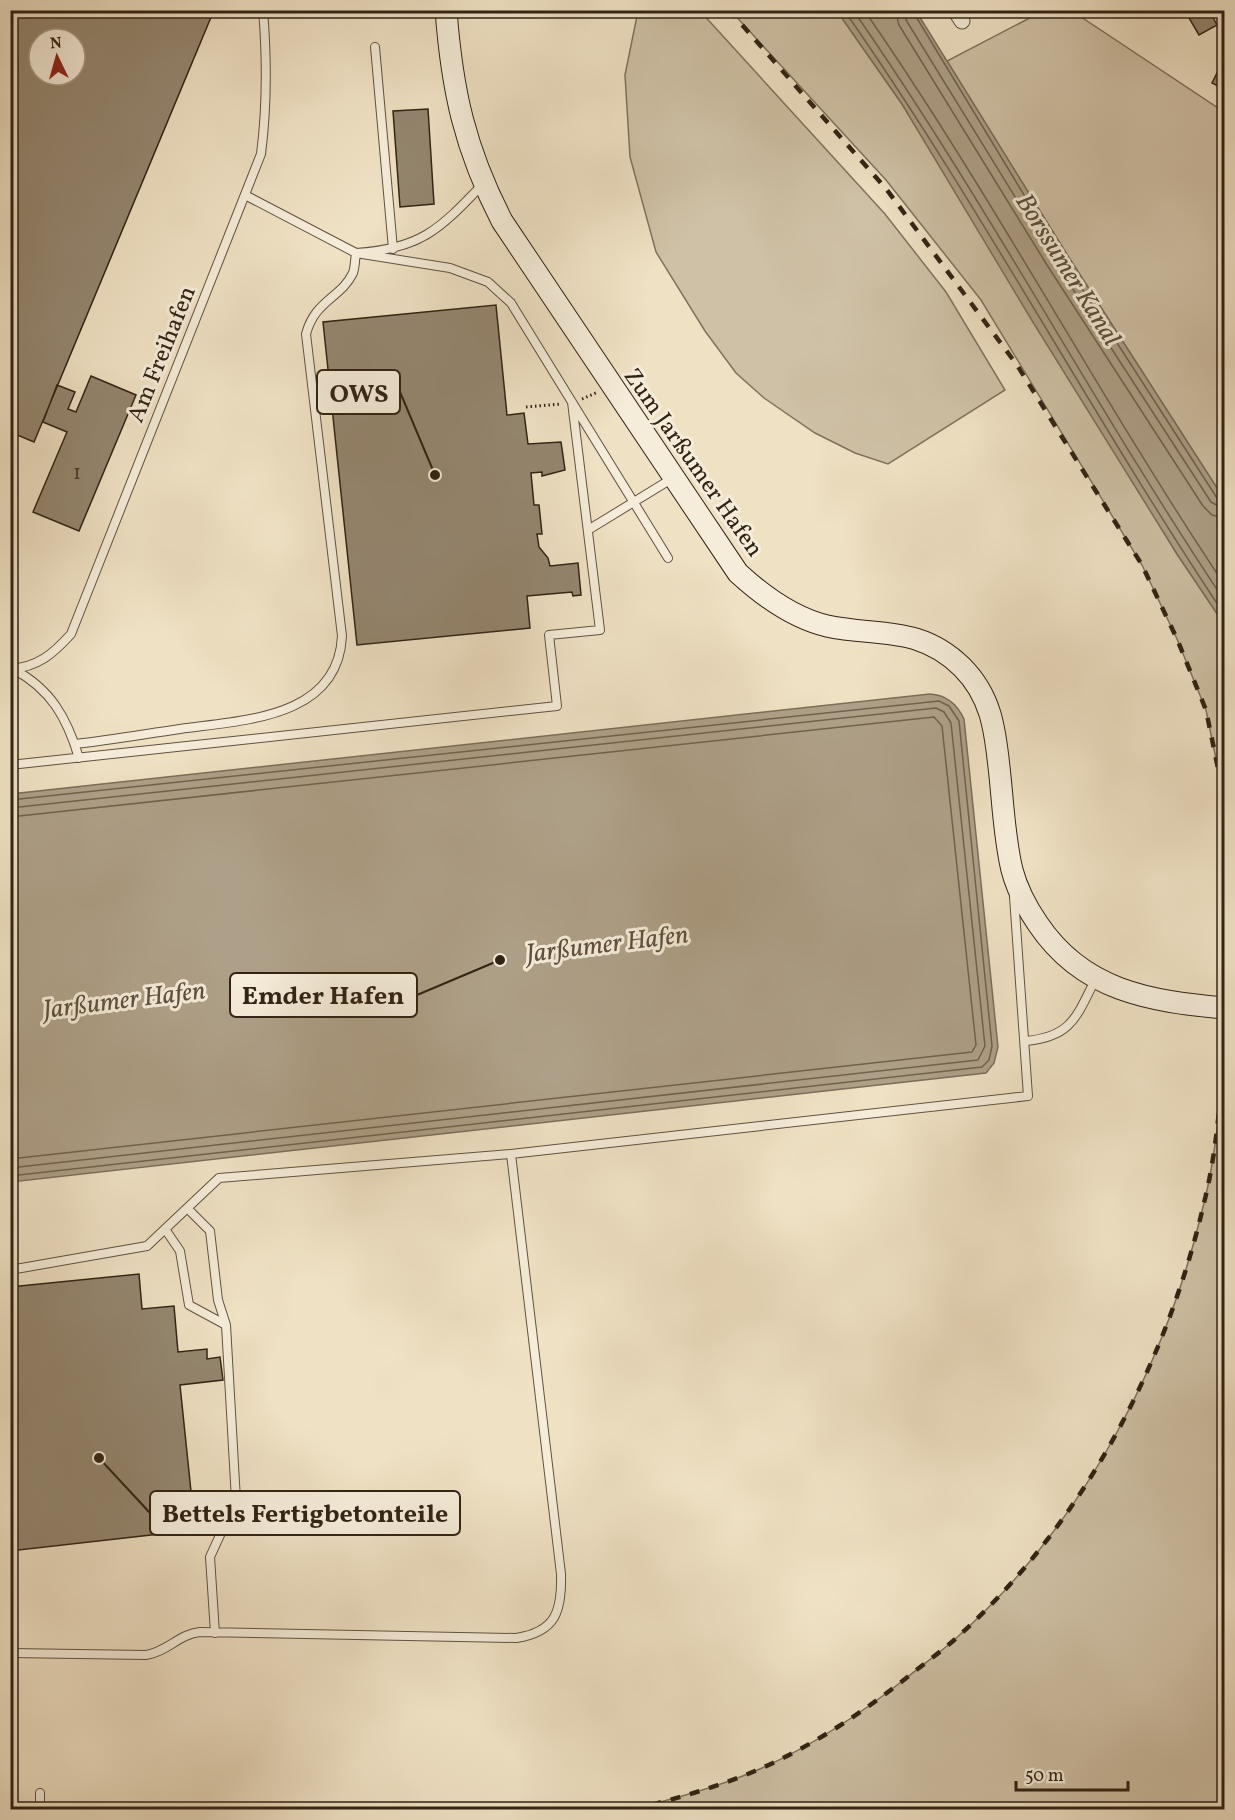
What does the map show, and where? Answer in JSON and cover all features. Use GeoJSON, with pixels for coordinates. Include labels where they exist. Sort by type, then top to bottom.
{"type":"FeatureCollection","features":[{"type":"Feature","properties":{"kind":"street","name":"Zum Jarßumer Hafen"},"geometry":{"type":"LineString","coordinates":[[446,10],[450,66],[457,103],[468,144],[502,221],[525,259],[738,573],[764,595],[788,610],[827,626],[900,634],[922,641],[950,657],[969,674],[985,697],[995,726],[1013,872],[1029,911],[1052,943],[1096,979],[1145,997],[1224,1008]]}},
{"type":"Feature","properties":{"kind":"lane","name":"Am Freihafen"},"geometry":{"type":"LineString","coordinates":[[12,669],[39,663],[53,654],[71,634],[261,154],[264,132],[266,40],[263,10]]}},
{"type":"Feature","properties":{"kind":"lane"},"geometry":{"type":"LineString","coordinates":[[375,47],[393,249]]}},
{"type":"Feature","properties":{"kind":"lane"},"geometry":{"type":"LineString","coordinates":[[356,253],[393,249],[429,236],[484,184]]}},
{"type":"Feature","properties":{"kind":"lane"},"geometry":{"type":"LineString","coordinates":[[245,195],[356,253],[450,267],[488,282],[511,303],[668,558]]}},
{"type":"Feature","properties":{"kind":"lane"},"geometry":{"type":"LineString","coordinates":[[75,744],[261,717],[291,707],[314,694],[334,674],[341,655],[342,636],[306,334],[316,310],[352,273],[356,253]]}},
{"type":"Feature","properties":{"kind":"lane"},"geometry":{"type":"LineString","coordinates":[[10,765],[557,706],[549,635],[600,630],[572,402]]}},
{"type":"Feature","properties":{"kind":"lane"},"geometry":{"type":"LineString","coordinates":[[588,530],[673,478]]}},
{"type":"Feature","properties":{"kind":"lane"},"geometry":{"type":"LineString","coordinates":[[12,669],[33,680],[53,702],[70,727],[79,758]]}},
{"type":"Feature","properties":{"kind":"lane"},"geometry":{"type":"LineString","coordinates":[[10,1269],[147,1246],[219,1178],[511,1154],[1028,1096],[1013,872]]}},
{"type":"Feature","properties":{"kind":"lane"},"geometry":{"type":"LineString","coordinates":[[1025,1041],[1046,1039],[1066,1030],[1079,1012],[1096,979]]}},
{"type":"Feature","properties":{"kind":"lane"},"geometry":{"type":"LineString","coordinates":[[10,1653],[146,1655],[162,1650],[185,1635],[215,1633],[516,1638],[538,1633],[555,1617],[562,1596],[561,1574],[511,1154]]}},
{"type":"Feature","properties":{"kind":"lane"},"geometry":{"type":"LineString","coordinates":[[187,1208],[210,1231],[218,1300],[225,1325],[236,1500],[210,1557],[215,1633]]}},
{"type":"Feature","properties":{"kind":"lane"},"geometry":{"type":"LineString","coordinates":[[165,1229],[180,1251],[189,1305],[225,1325]]}},
{"type":"Feature","properties":{"kind":"lane"},"geometry":{"type":"LineString","coordinates":[[40,1793],[40,1809]]}},
{"type":"Feature","properties":{"kind":"shaded area"},"geometry":{"type":"Polygon","coordinates":[[[638,11],[700,11],[885,214],[946,292],[1005,390],[888,464],[855,453],[815,433],[764,398],[736,373],[705,331],[656,252],[630,157],[625,75],[638,11]]]}},
{"type":"Feature","properties":{"kind":"shaded area"},"geometry":{"type":"Polygon","coordinates":[[[731,11],[837,11],[902,104],[1177,554],[1224,624],[1224,798],[1206,710],[1177,639],[1142,565],[981,300],[886,180],[731,11]]]}},
{"type":"Feature","properties":{"kind":"shaded area"},"geometry":{"type":"Polygon","coordinates":[[[1043,11],[1072,11],[1224,112],[1224,499],[1066,253],[947,61],[1043,11]]]}},
{"type":"Feature","properties":{"kind":"shaded area"},"geometry":{"type":"Polygon","coordinates":[[[1224,1055],[1224,1809],[632,1809],[694,1793],[740,1777],[795,1752],[852,1718],[953,1641],[999,1597],[1040,1548],[1078,1496],[1112,1442],[1167,1325],[1188,1264],[1212,1167],[1224,1055]]]}},
{"type":"Feature","properties":{"kind":"water","name":"Borssumer Kanal"},"geometry":{"type":"Polygon","coordinates":[[[837,11],[916,11],[1066,253],[1224,499],[1224,624],[1177,554],[1031,319],[902,104],[837,11]]]}},
{"type":"Feature","properties":{"kind":"water","name":"Jarßumer Hafen"},"geometry":{"type":"Polygon","coordinates":[[[930,694],[942,696],[951,701],[964,719],[998,1047],[994,1063],[986,1073],[11,1182],[11,794],[930,694]]]}},
{"type":"Feature","properties":{"kind":"building"},"geometry":{"type":"Polygon","coordinates":[[[10,10],[214,10],[34,442],[10,432],[10,10]]]}},
{"type":"Feature","properties":{"kind":"building"},"geometry":{"type":"Polygon","coordinates":[[[974,10],[998,10],[1000,13],[993,17],[988,11],[978,17],[974,10]]]}},
{"type":"Feature","properties":{"kind":"building"},"geometry":{"type":"Polygon","coordinates":[[[1202,10],[1209,10],[1217,25],[1199,35],[1189,18],[1202,10]]]}},
{"type":"Feature","properties":{"kind":"building"},"geometry":{"type":"Polygon","coordinates":[[[1218,71],[1224,74],[1224,89],[1212,83],[1218,71]]]}},
{"type":"Feature","properties":{"kind":"building"},"geometry":{"type":"Polygon","coordinates":[[[428,109],[434,204],[400,207],[393,111],[428,109]]]}},
{"type":"Feature","properties":{"kind":"building"},"geometry":{"type":"Polygon","coordinates":[[[496,305],[507,415],[524,413],[528,444],[561,442],[565,470],[542,476],[542,472],[531,473],[534,505],[539,505],[542,534],[537,534],[539,547],[548,558],[550,566],[578,563],[581,595],[573,596],[572,592],[527,596],[530,628],[357,645],[323,322],[496,305]]]}},
{"type":"Feature","properties":{"kind":"building"},"geometry":{"type":"Polygon","coordinates":[[[91,376],[136,395],[79,531],[33,512],[67,432],[43,422],[57,385],[75,392],[68,409],[76,412],[91,376]]]}},
{"type":"Feature","properties":{"kind":"building"},"geometry":{"type":"Polygon","coordinates":[[[139,1274],[142,1309],[174,1306],[178,1352],[207,1349],[207,1359],[220,1357],[223,1380],[180,1385],[195,1530],[10,1551],[10,1287],[139,1274]]]}},
{"type":"Feature","properties":{"kind":"railway"},"geometry":{"type":"LineString","coordinates":[[729,10],[887,190],[1017,365],[1142,565],[1177,639],[1206,710],[1224,798]]}},
{"type":"Feature","properties":{"kind":"railway"},"geometry":{"type":"LineString","coordinates":[[632,1810],[694,1793],[740,1777],[795,1752],[852,1718],[953,1641],[999,1597],[1040,1548],[1078,1496],[1112,1442],[1167,1325],[1188,1264],[1212,1167],[1224,1055]]}},
{"type":"Feature","properties":{"kind":"place","name":"OWS"},"geometry":{"type":"Point","coordinates":[435,475]}},
{"type":"Feature","properties":{"kind":"place","name":"Emder Hafen"},"geometry":{"type":"Point","coordinates":[500,960]}},
{"type":"Feature","properties":{"kind":"place","name":"Bettels Fertigbetonteile"},"geometry":{"type":"Point","coordinates":[99,1458]}}]}
